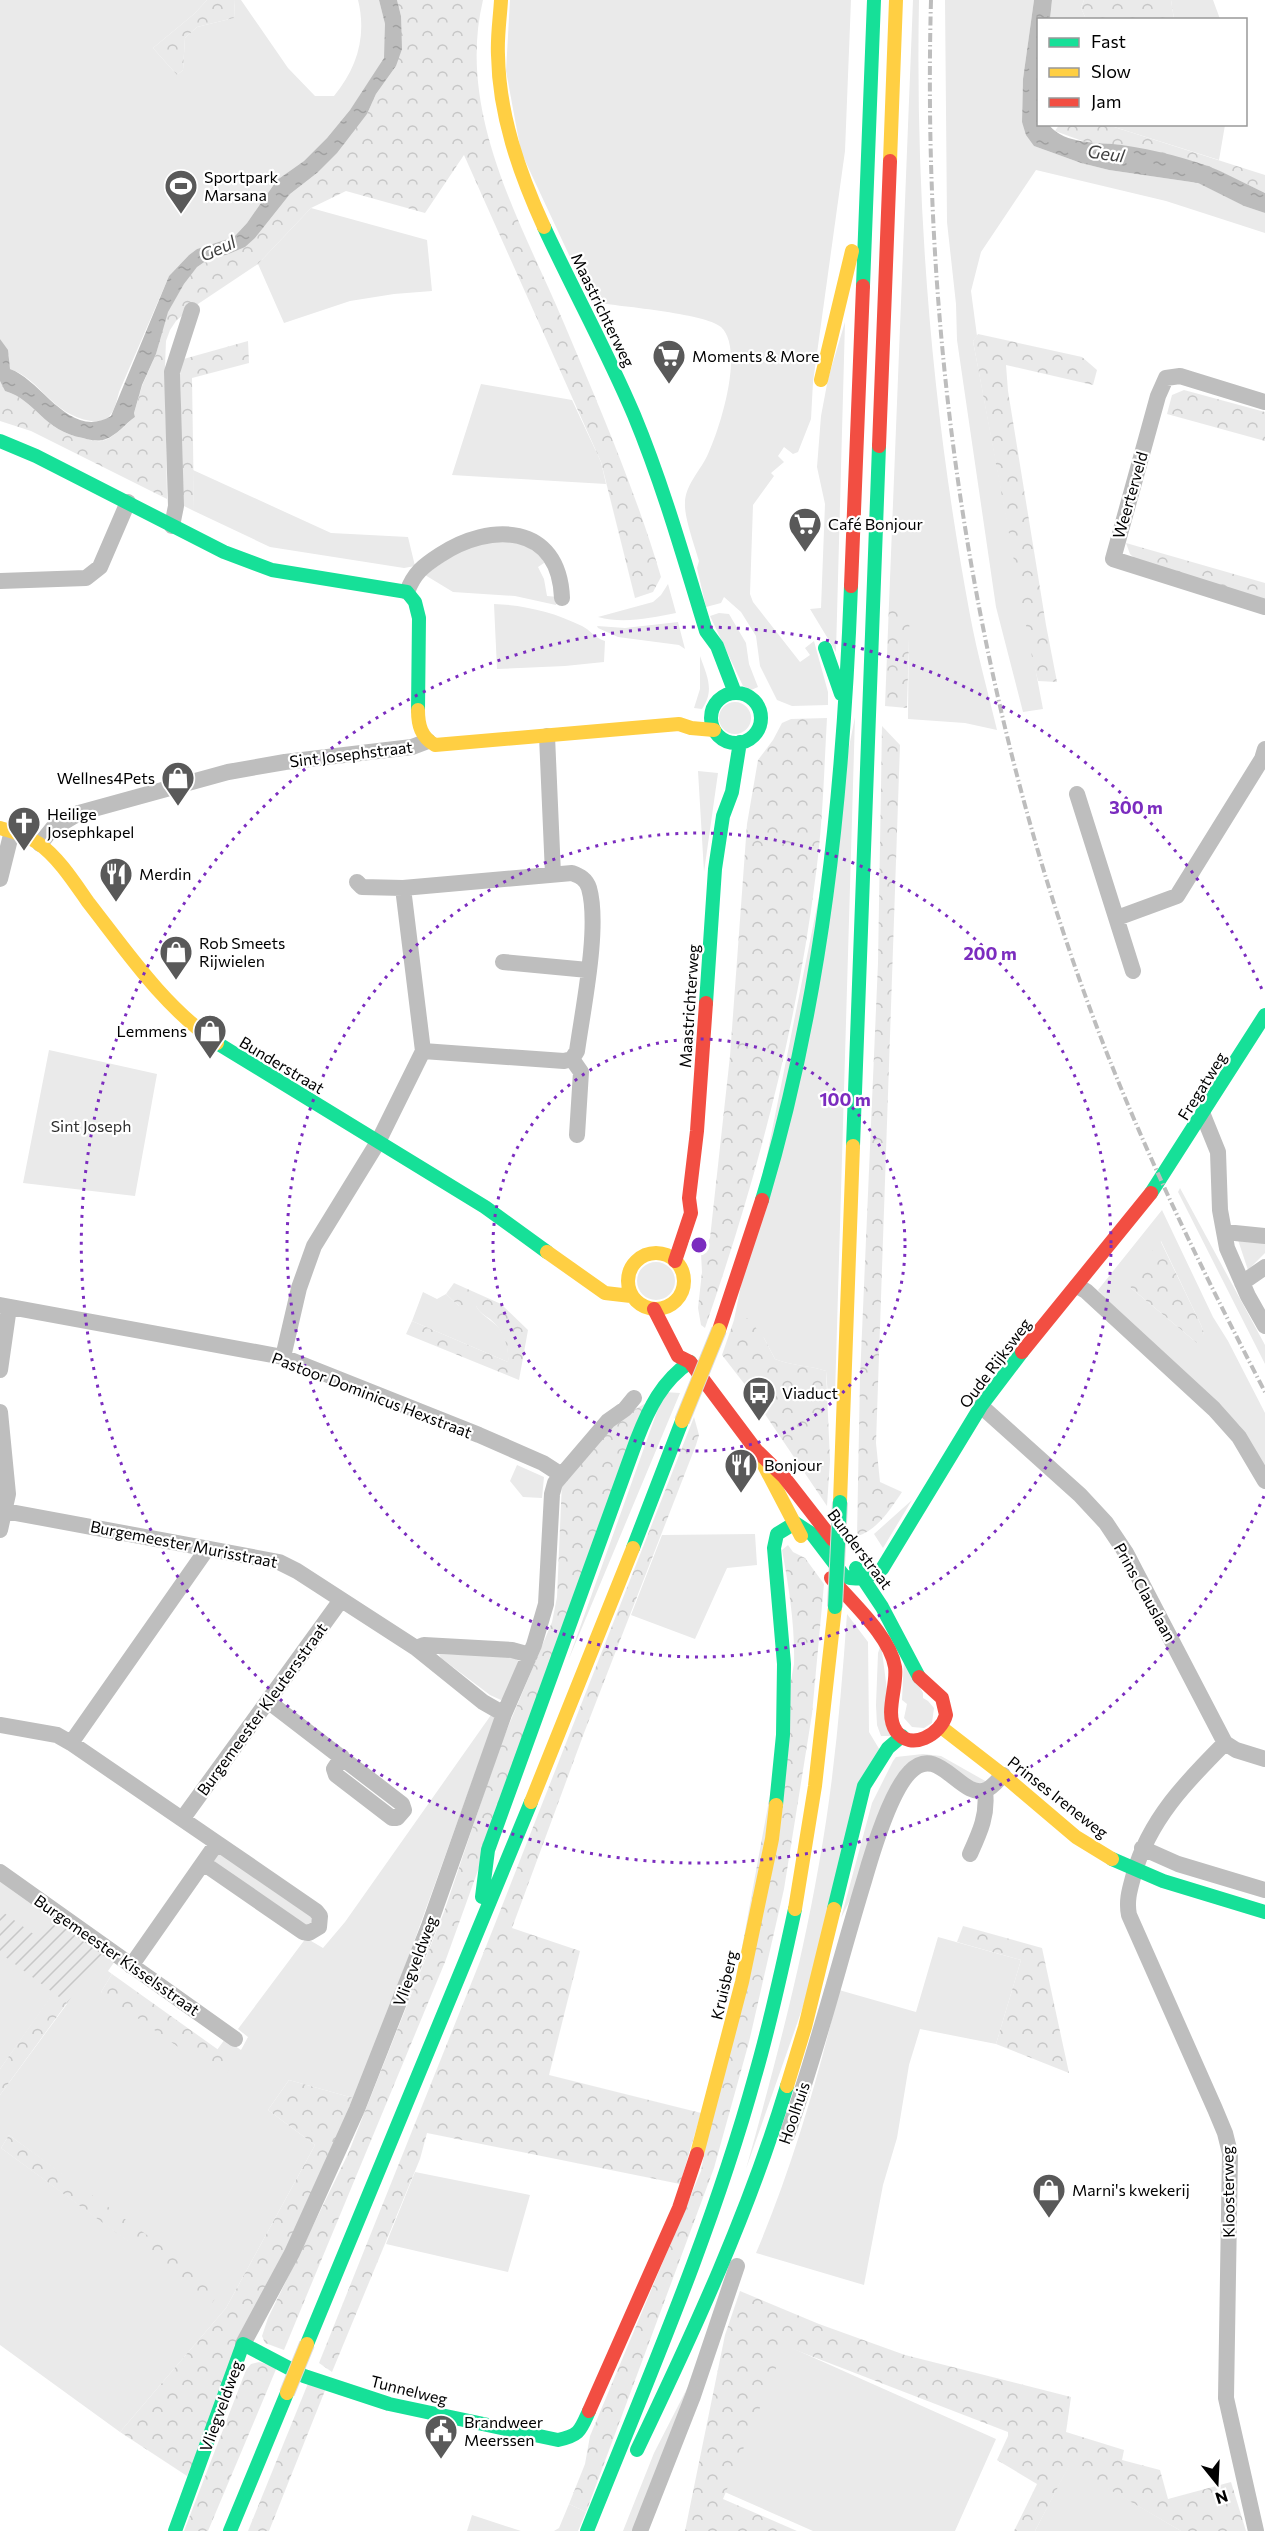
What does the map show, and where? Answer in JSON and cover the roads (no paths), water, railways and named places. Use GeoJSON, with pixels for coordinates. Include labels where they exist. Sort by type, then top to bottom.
{"type":"FeatureCollection","features":[{"type":"Feature","properties":{"kind":"main road","name":"Maastrichterweg"},"geometry":{"type":"LineString","coordinates":[[501,0],[496,67],[504,116],[517,163],[542,225],[621,383],[649,450],[706,631],[706,648],[720,698]]}},
{"type":"Feature","properties":{"kind":"main road"},"geometry":{"type":"LineString","coordinates":[[230,2531],[585,1671],[719,1330],[767,1182],[808,1014],[831,873],[847,707],[874,0]]}},
{"type":"Feature","properties":{"kind":"main road"},"geometry":{"type":"LineString","coordinates":[[588,2530],[713,2207],[756,2076],[787,1944],[809,1827],[825,1712],[835,1607],[840,1502],[897,0]]}},
{"type":"Feature","properties":{"kind":"main road"},"geometry":{"type":"LineString","coordinates":[[821,380],[842,288],[866,202]]}},
{"type":"Feature","properties":{"kind":"main road"},"geometry":{"type":"LineString","coordinates":[[0,441],[36,456],[224,552],[272,570],[407,592],[418,608],[418,725],[428,741]]}},
{"type":"Feature","properties":{"kind":"main road","name":"Maastrichterweg"},"geometry":{"type":"LineString","coordinates":[[706,631],[717,646],[735,693]]}},
{"type":"Feature","properties":{"kind":"main road"},"geometry":{"type":"LineString","coordinates":[[825,648],[847,707]]}},
{"type":"Feature","properties":{"kind":"main road"},"geometry":{"type":"LineString","coordinates":[[735,693],[743,694],[754,700],[760,715],[760,723],[754,734],[740,742],[725,740],[714,729],[711,714],[720,698],[735,693]]}},
{"type":"Feature","properties":{"kind":"main road","name":"Sint Josephstraat"},"geometry":{"type":"LineString","coordinates":[[428,741],[444,746],[679,724],[690,718],[711,714]]}},
{"type":"Feature","properties":{"kind":"main road","name":"Sint Josephstraat"},"geometry":{"type":"LineString","coordinates":[[679,724],[691,728],[714,729]]}},
{"type":"Feature","properties":{"kind":"main road","name":"Maastrichterweg"},"geometry":{"type":"LineString","coordinates":[[723,816],[721,791],[725,740]]}},
{"type":"Feature","properties":{"kind":"main road","name":"Maastrichterweg"},"geometry":{"type":"LineString","coordinates":[[675,1261],[691,1213],[689,1198],[695,1153],[715,869],[723,816],[732,792],[740,742]]}},
{"type":"Feature","properties":{"kind":"main road","name":"Bunderstraat"},"geometry":{"type":"LineString","coordinates":[[6,829],[40,844],[65,871],[146,977],[206,1036],[243,1061],[504,1220],[607,1294],[631,1296]]}},
{"type":"Feature","properties":{"kind":"main road","name":"Fregatweg"},"geometry":{"type":"LineString","coordinates":[[1165,1173],[1265,1015]]}},
{"type":"Feature","properties":{"kind":"main road","name":"Oude Rijksweg"},"geometry":{"type":"LineString","coordinates":[[863,1577],[875,1574],[886,1563],[981,1406],[1016,1359],[1138,1211],[1165,1173]]}},
{"type":"Feature","properties":{"kind":"main road","name":"Maastrichterweg"},"geometry":{"type":"LineString","coordinates":[[660,1253],[670,1240],[689,1198]]}},
{"type":"Feature","properties":{"kind":"main road"},"geometry":{"type":"LineString","coordinates":[[651,1253],[660,1253],[675,1261],[682,1270],[684,1281],[682,1293],[674,1304],[654,1309],[641,1305],[631,1296],[628,1277],[632,1266],[640,1258],[651,1253]]}},
{"type":"Feature","properties":{"kind":"main road"},"geometry":{"type":"LineString","coordinates":[[592,1282],[628,1277]]}},
{"type":"Feature","properties":{"kind":"main road","name":"Bunderstraat"},"geometry":{"type":"LineString","coordinates":[[674,1304],[674,1316],[690,1348],[690,1362]]}},
{"type":"Feature","properties":{"kind":"main road","name":"Bunderstraat"},"geometry":{"type":"LineString","coordinates":[[654,1309],[678,1356],[690,1362],[756,1450],[815,1558],[885,1644],[894,1663],[896,1686],[891,1716],[896,1729],[903,1736]]}},
{"type":"Feature","properties":{"kind":"main road"},"geometry":{"type":"LineString","coordinates":[[478,1930],[488,1850],[636,1439],[662,1386],[677,1369],[690,1362]]}},
{"type":"Feature","properties":{"kind":"main road","name":"Bunderstraat"},"geometry":{"type":"LineString","coordinates":[[756,1450],[784,1477],[863,1577],[921,1679],[945,1702],[946,1714],[941,1727]]}},
{"type":"Feature","properties":{"kind":"main road"},"geometry":{"type":"LineString","coordinates":[[795,1523],[812,1534],[844,1576],[851,1579],[863,1577]]}},
{"type":"Feature","properties":{"kind":"main road","name":"Kruisberg"},"geometry":{"type":"LineString","coordinates":[[574,2436],[585,2422],[679,2208],[698,2151],[742,1982],[772,1839],[783,1735],[784,1664],[774,1544],[777,1534],[795,1523]]}},
{"type":"Feature","properties":{"kind":"main road"},"geometry":{"type":"LineString","coordinates":[[588,2530],[644,2439],[751,2194],[805,2027],[864,1786],[888,1748],[903,1736],[914,1740],[924,1739],[941,1727]]}},
{"type":"Feature","properties":{"kind":"main road","name":"Prinses Ireneweg"},"geometry":{"type":"LineString","coordinates":[[941,1727],[1003,1775],[1076,1837],[1135,1870],[1265,1912]]}},
{"type":"Feature","properties":{"kind":"main road","name":"Tunnelweg"},"geometry":{"type":"LineString","coordinates":[[243,2344],[304,2376],[389,2404],[549,2439],[566,2439],[574,2436]]}},
{"type":"Feature","properties":{"kind":"main road","name":"Vliegveldweg"},"geometry":{"type":"LineString","coordinates":[[175,2531],[243,2344]]}},
{"type":"Feature","properties":{"kind":"street"},"geometry":{"type":"LineString","coordinates":[[172,526],[176,506],[172,372],[192,310]]}},
{"type":"Feature","properties":{"kind":"street","name":"Weerterveld"},"geometry":{"type":"LineString","coordinates":[[1265,402],[1180,376],[1166,378],[1158,396],[1113,559],[1265,607]]}},
{"type":"Feature","properties":{"kind":"street"},"geometry":{"type":"LineString","coordinates":[[0,581],[76,579],[94,574],[100,567],[128,502]]}},
{"type":"Feature","properties":{"kind":"street"},"geometry":{"type":"LineString","coordinates":[[407,592],[419,568],[456,544],[477,536],[515,535],[529,539],[554,561],[561,576],[562,598]]}},
{"type":"Feature","properties":{"kind":"street"},"geometry":{"type":"LineString","coordinates":[[546,736],[553,874]]}},
{"type":"Feature","properties":{"kind":"street","name":"Sint Josephstraat"},"geometry":{"type":"LineString","coordinates":[[40,844],[52,829],[79,813],[228,772],[285,762],[412,747],[428,741]]}},
{"type":"Feature","properties":{"kind":"street"},"geometry":{"type":"LineString","coordinates":[[1117,918],[1177,896],[1231,813],[1262,759],[1265,749]]}},
{"type":"Feature","properties":{"kind":"street"},"geometry":{"type":"LineString","coordinates":[[1077,794],[1133,971]]}},
{"type":"Feature","properties":{"kind":"street"},"geometry":{"type":"LineString","coordinates":[[0,879],[6,829]]}},
{"type":"Feature","properties":{"kind":"street"},"geometry":{"type":"LineString","coordinates":[[357,882],[362,887],[403,888],[572,873],[579,875],[589,887],[593,932],[577,1051],[572,1059],[564,1061],[423,1051]]}},
{"type":"Feature","properties":{"kind":"street"},"geometry":{"type":"LineString","coordinates":[[284,1358],[308,1259],[378,1142],[423,1051],[403,888]]}},
{"type":"Feature","properties":{"kind":"street"},"geometry":{"type":"LineString","coordinates":[[503,962],[588,970]]}},
{"type":"Feature","properties":{"kind":"street"},"geometry":{"type":"LineString","coordinates":[[572,1059],[581,1072],[577,1135]]}},
{"type":"Feature","properties":{"kind":"street"},"geometry":{"type":"LineString","coordinates":[[1203,1115],[1218,1152],[1220,1210],[1227,1248],[1242,1283],[1265,1326]]}},
{"type":"Feature","properties":{"kind":"street"},"geometry":{"type":"LineString","coordinates":[[1225,1233],[1265,1236]]}},
{"type":"Feature","properties":{"kind":"street"},"geometry":{"type":"LineString","coordinates":[[1242,1283],[1265,1267]]}},
{"type":"Feature","properties":{"kind":"street"},"geometry":{"type":"LineString","coordinates":[[1077,1286],[1086,1291],[1214,1409],[1239,1437],[1265,1481]]}},
{"type":"Feature","properties":{"kind":"street"},"geometry":{"type":"LineString","coordinates":[[0,1370],[5,1306]]}},
{"type":"Feature","properties":{"kind":"street","name":"Pastoor Dominicus Hexstraat"},"geometry":{"type":"LineString","coordinates":[[5,1306],[284,1358],[479,1436],[543,1463],[560,1474]]}},
{"type":"Feature","properties":{"kind":"street","name":"Vliegveldweg"},"geometry":{"type":"LineString","coordinates":[[243,2344],[292,2253],[357,2109],[429,1926],[504,1714],[530,1655],[546,1604],[552,1494],[560,1474],[608,1421],[625,1409],[634,1398]]}},
{"type":"Feature","properties":{"kind":"street","name":"Prins Clauslaan"},"geometry":{"type":"LineString","coordinates":[[981,1406],[1080,1495],[1106,1523],[1126,1552],[1225,1743]]}},
{"type":"Feature","properties":{"kind":"street"},"geometry":{"type":"LineString","coordinates":[[0,1412],[8,1494],[2,1510],[0,1530]]}},
{"type":"Feature","properties":{"kind":"street","name":"Burgemeester Murisstraat"},"geometry":{"type":"LineString","coordinates":[[2,1510],[279,1562],[416,1648],[483,1702],[504,1714]]}},
{"type":"Feature","properties":{"kind":"street"},"geometry":{"type":"LineString","coordinates":[[71,1743],[207,1549]]}},
{"type":"Feature","properties":{"kind":"street","name":"Burgemeester Kleutersstraat"},"geometry":{"type":"LineString","coordinates":[[183,1818],[341,1600]]}},
{"type":"Feature","properties":{"kind":"street"},"geometry":{"type":"LineString","coordinates":[[416,1648],[424,1645],[512,1650],[530,1655]]}},
{"type":"Feature","properties":{"kind":"street"},"geometry":{"type":"LineString","coordinates":[[269,1702],[342,1757]]}},
{"type":"Feature","properties":{"kind":"street"},"geometry":{"type":"LineString","coordinates":[[0,1725],[57,1735],[71,1743],[316,1911],[320,1916],[319,1928],[309,1933],[303,1932],[203,1863]]}},
{"type":"Feature","properties":{"kind":"street"},"geometry":{"type":"LineString","coordinates":[[1225,1743],[1265,1759]]}},
{"type":"Feature","properties":{"kind":"street","name":"Kloosterweg"},"geometry":{"type":"LineString","coordinates":[[1225,1743],[1188,1780],[1161,1816],[1142,1848],[1128,1895],[1129,1915],[1215,2109],[1225,2133],[1230,2154],[1226,2398],[1256,2531]]}},
{"type":"Feature","properties":{"kind":"street","name":"Hoolhuis"},"geometry":{"type":"LineString","coordinates":[[640,2531],[693,2396],[730,2282],[761,2206],[807,2079],[877,1837],[902,1782],[915,1768],[930,1764],[942,1767],[969,1788],[985,1791]]}},
{"type":"Feature","properties":{"kind":"street"},"geometry":{"type":"LineString","coordinates":[[970,1854],[985,1820],[987,1805],[985,1791],[1003,1775]]}},
{"type":"Feature","properties":{"kind":"street"},"geometry":{"type":"LineString","coordinates":[[131,1966],[217,1843]]}},
{"type":"Feature","properties":{"kind":"street"},"geometry":{"type":"LineString","coordinates":[[1142,1848],[1178,1864],[1265,1890]]}},
{"type":"Feature","properties":{"kind":"street","name":"Burgemeester Kisselsstraat"},"geometry":{"type":"LineString","coordinates":[[0,1872],[235,2039]]}},
{"type":"Feature","properties":{"kind":"water","name":"Geul"},"geometry":{"type":"Polygon","coordinates":[[[379,0],[397,0],[401,16],[402,49],[396,66],[376,94],[367,114],[337,153],[317,173],[290,194],[255,238],[245,247],[226,255],[210,258],[197,267],[184,284],[168,312],[156,354],[142,385],[134,413],[135,417],[110,437],[91,440],[58,429],[25,401],[5,391],[0,381],[0,339],[8,350],[10,369],[34,384],[69,415],[82,421],[96,422],[111,416],[169,276],[197,249],[234,237],[247,223],[277,180],[304,161],[327,138],[350,110],[384,58],[385,24],[379,0]]]}},
{"type":"Feature","properties":{"kind":"water","name":"Geul"},"geometry":{"type":"Polygon","coordinates":[[[1034,0],[1052,0],[1050,18],[1037,18],[1037,126],[1050,126],[1064,136],[1073,139],[1147,149],[1208,166],[1265,193],[1265,213],[1244,206],[1198,183],[1109,170],[1081,163],[1034,146],[1026,135],[1022,122],[1023,79],[1034,0]]]}},
{"type":"Feature","properties":{"kind":"railway"},"geometry":{"type":"LineString","coordinates":[[931,0],[930,134],[936,269],[948,403],[967,537],[992,669],[1024,800],[1062,929],[1108,1056],[1182,1226],[1265,1392]]}},
{"type":"Feature","properties":{"kind":"place","name":"Sportpark Marsana"},"geometry":{"type":"Point","coordinates":[181,215]}},
{"type":"Feature","properties":{"kind":"place","name":"Moments & More"},"geometry":{"type":"Point","coordinates":[669,385]}},
{"type":"Feature","properties":{"kind":"place","name":"Café Bonjour"},"geometry":{"type":"Point","coordinates":[805,553]}},
{"type":"Feature","properties":{"kind":"place","name":"Wellnes4Pets"},"geometry":{"type":"Point","coordinates":[178,807]}},
{"type":"Feature","properties":{"kind":"place","name":"Heilige Josephkapel"},"geometry":{"type":"Point","coordinates":[24,852]}},
{"type":"Feature","properties":{"kind":"place","name":"Merdin"},"geometry":{"type":"Point","coordinates":[116,903]}},
{"type":"Feature","properties":{"kind":"place","name":"Rob Smeets Rijwielen"},"geometry":{"type":"Point","coordinates":[176,981]}},
{"type":"Feature","properties":{"kind":"place","name":"Lemmens"},"geometry":{"type":"Point","coordinates":[210,1060]}},
{"type":"Feature","properties":{"kind":"place","name":"Viaduct"},"geometry":{"type":"Point","coordinates":[759,1422]}},
{"type":"Feature","properties":{"kind":"place","name":"Bonjour"},"geometry":{"type":"Point","coordinates":[741,1494]}},
{"type":"Feature","properties":{"kind":"place","name":"Marni's kwekerij"},"geometry":{"type":"Point","coordinates":[1049,2219]}},
{"type":"Feature","properties":{"kind":"place","name":"Brandweer Meerssen"},"geometry":{"type":"Point","coordinates":[441,2460]}},
{"type":"Feature","properties":{"kind":"park label","name":"Sint Joseph"},"geometry":{"type":"Point","coordinates":[91,1126]}}]}
